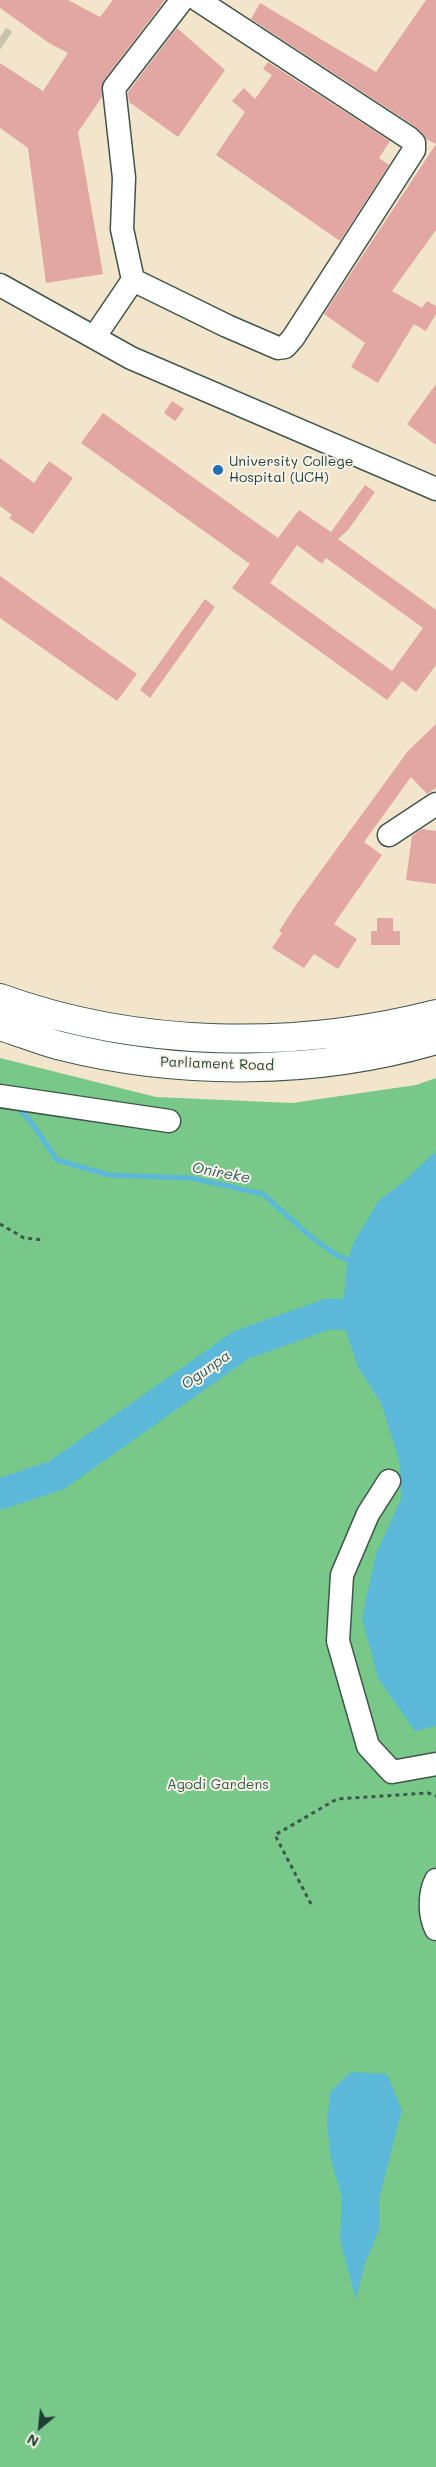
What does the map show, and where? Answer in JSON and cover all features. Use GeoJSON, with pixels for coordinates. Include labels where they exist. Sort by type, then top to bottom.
{"type":"FeatureCollection","features":[{"type":"Feature","properties":{"kind":"main road","name":"Parliament Road"},"geometry":{"type":"LineString","coordinates":[[0,998],[84,1023],[212,1039],[333,1034],[396,1024],[436,1014]]}},
{"type":"Feature","properties":{"kind":"main road","name":"Parliament Road"},"geometry":{"type":"LineString","coordinates":[[0,1026],[61,1046],[129,1058],[190,1065],[246,1067],[316,1065],[370,1056],[436,1040]]}},
{"type":"Feature","properties":{"kind":"street"},"geometry":{"type":"LineString","coordinates":[[95,336],[133,280],[122,229],[124,178],[114,88],[182,0]]}},
{"type":"Feature","properties":{"kind":"street"},"geometry":{"type":"LineString","coordinates":[[133,280],[227,326],[278,348],[284,346],[293,338],[414,150],[414,143],[409,138],[198,0]]}},
{"type":"Feature","properties":{"kind":"street"},"geometry":{"type":"LineString","coordinates":[[0,285],[65,322],[95,336],[131,358],[436,489]]}},
{"type":"Feature","properties":{"kind":"street"},"geometry":{"type":"LineString","coordinates":[[389,835],[436,804]]}},
{"type":"Feature","properties":{"kind":"street"},"geometry":{"type":"LineString","coordinates":[[0,1096],[169,1121]]}},
{"type":"Feature","properties":{"kind":"street"},"geometry":{"type":"LineString","coordinates":[[389,1481],[368,1514],[342,1575],[338,1641],[368,1746],[392,1772],[436,1764]]}},
{"type":"Feature","properties":{"kind":"street"},"geometry":{"type":"LineString","coordinates":[[436,1880],[432,1889],[431,1910],[436,1929]]}},
{"type":"Feature","properties":{"kind":"path"},"geometry":{"type":"LineString","coordinates":[[0,1224],[24,1238],[44,1240]]}},
{"type":"Feature","properties":{"kind":"path"},"geometry":{"type":"LineString","coordinates":[[311,1904],[275,1835],[337,1799],[428,1793],[436,1796]]}},
{"type":"Feature","properties":{"kind":"green space","name":"Agodi Gardens"},"geometry":{"type":"Polygon","coordinates":[[[0,1058],[156,1097],[292,1103],[416,1085],[436,1078],[436,2467],[0,2467],[0,1058]]]}},
{"type":"Feature","properties":{"kind":"water"},"geometry":{"type":"Polygon","coordinates":[[[436,1151],[436,1726],[415,1731],[378,1678],[362,1618],[376,1554],[401,1499],[400,1463],[381,1403],[358,1367],[342,1319],[347,1264],[353,1244],[379,1200],[401,1184],[436,1151]]]}},
{"type":"Feature","properties":{"kind":"water"},"geometry":{"type":"Polygon","coordinates":[[[351,2072],[387,2074],[402,2110],[379,2199],[379,2230],[364,2266],[356,2300],[340,2240],[342,2197],[331,2160],[327,2124],[330,2092],[351,2072]]]}},
{"type":"Feature","properties":{"kind":"building"},"geometry":{"type":"Polygon","coordinates":[[[0,0],[68,0],[100,17],[113,0],[165,0],[104,80],[102,97],[78,132],[103,274],[46,283],[28,148],[0,128],[0,63],[43,91],[68,53],[49,43],[0,8],[0,0]]]}},
{"type":"Feature","properties":{"kind":"building"},"geometry":{"type":"Polygon","coordinates":[[[426,0],[436,0],[436,144],[426,139],[416,127],[251,19],[260,3],[376,72],[426,0]]]}},
{"type":"Feature","properties":{"kind":"building"},"geometry":{"type":"Polygon","coordinates":[[[177,28],[225,70],[178,137],[129,102],[128,92],[177,28]]]}},
{"type":"Feature","properties":{"kind":"building"},"geometry":{"type":"Polygon","coordinates":[[[268,62],[390,141],[379,158],[389,165],[340,241],[216,155],[245,112],[232,101],[244,88],[255,99],[272,75],[263,69],[268,62]]]}},
{"type":"Feature","properties":{"kind":"building"},"geometry":{"type":"Polygon","coordinates":[[[436,144],[436,230],[392,291],[422,308],[427,301],[436,306],[436,314],[426,331],[414,324],[378,383],[351,367],[365,343],[324,314],[436,144]]]}},
{"type":"Feature","properties":{"kind":"building"},"geometry":{"type":"Polygon","coordinates":[[[436,384],[436,445],[407,424],[436,384]]]}},
{"type":"Feature","properties":{"kind":"building"},"geometry":{"type":"Polygon","coordinates":[[[172,401],[184,409],[175,421],[164,413],[172,401]]]}},
{"type":"Feature","properties":{"kind":"building"},"geometry":{"type":"Polygon","coordinates":[[[103,413],[278,538],[299,510],[331,532],[365,485],[375,492],[348,530],[338,539],[436,610],[436,665],[416,692],[402,681],[387,700],[232,588],[250,564],[81,443],[103,413]],[[297,545],[270,583],[392,671],[423,628],[326,558],[322,564],[297,545]]]}},
{"type":"Feature","properties":{"kind":"building"},"geometry":{"type":"Polygon","coordinates":[[[0,458],[34,483],[49,461],[73,478],[33,534],[9,518],[12,515],[0,506],[0,458]]]}},
{"type":"Feature","properties":{"kind":"building"},"geometry":{"type":"Polygon","coordinates":[[[0,576],[137,674],[117,701],[0,618],[0,576]]]}},
{"type":"Feature","properties":{"kind":"building"},"geometry":{"type":"Polygon","coordinates":[[[205,599],[215,607],[150,698],[140,690],[205,599]]]}},
{"type":"Feature","properties":{"kind":"building"},"geometry":{"type":"Polygon","coordinates":[[[436,724],[436,788],[427,794],[411,777],[364,842],[382,855],[334,924],[357,939],[338,969],[314,954],[304,968],[272,948],[282,933],[279,931],[298,902],[408,751],[436,724]]]}},
{"type":"Feature","properties":{"kind":"building"},"geometry":{"type":"Polygon","coordinates":[[[422,829],[436,831],[436,884],[406,880],[412,836],[422,829]]]}},
{"type":"Feature","properties":{"kind":"building"},"geometry":{"type":"Polygon","coordinates":[[[377,918],[393,918],[393,931],[400,931],[400,945],[371,945],[371,931],[377,931],[377,918]]]}},
{"type":"Feature","properties":{"kind":"waterway","name":"Onireke"},"geometry":{"type":"LineString","coordinates":[[17,1107],[31,1122],[57,1160],[109,1175],[191,1178],[263,1194],[310,1236],[335,1254],[352,1262]]}},
{"type":"Feature","properties":{"kind":"waterway","name":"Ogunpa"},"geometry":{"type":"LineString","coordinates":[[0,1494],[57,1475],[241,1345],[328,1314],[436,1316]]}},
{"type":"Feature","properties":{"kind":"tunnel"},"geometry":{"type":"LineString","coordinates":[[0,37],[6,41]]}},
{"type":"Feature","properties":{"kind":"place","name":"University College Hospital (UCH)"},"geometry":{"type":"Point","coordinates":[218,470]}}]}
